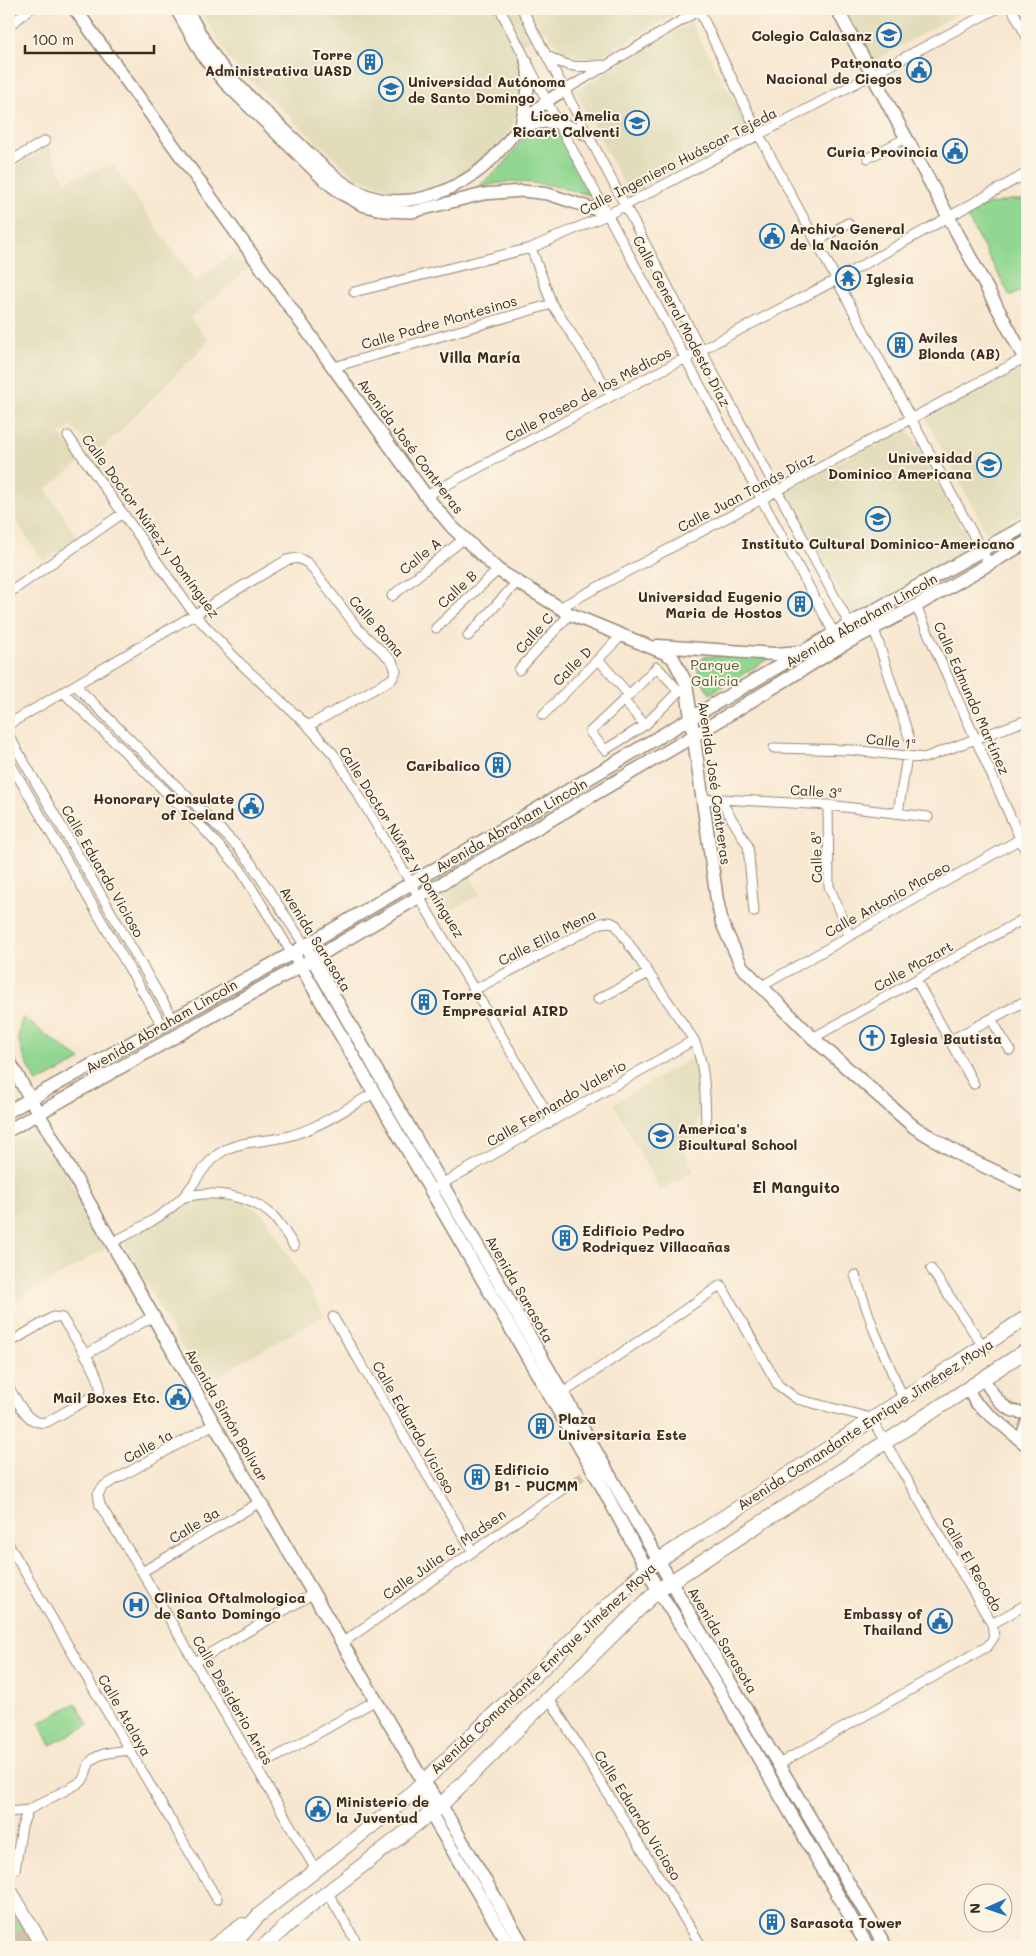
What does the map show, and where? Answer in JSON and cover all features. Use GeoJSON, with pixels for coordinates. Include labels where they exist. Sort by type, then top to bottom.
{"type":"FeatureCollection","features":[{"type":"Feature","properties":{"kind":"main road","name":"Avenida José Contreras"},"geometry":{"type":"LineString","coordinates":[[75,9],[426,496],[452,527],[498,570],[564,611],[621,636],[651,646],[674,658],[686,683],[692,737],[722,923],[742,967],[813,1038],[914,1127],[962,1156],[1027,1186]]}},
{"type":"Feature","properties":{"kind":"main road"},"geometry":{"type":"LineString","coordinates":[[837,9],[1026,360]]}},
{"type":"Feature","properties":{"kind":"main road","name":"Avenida Abraham Lincoln"},"geometry":{"type":"LineString","coordinates":[[9,1111],[304,946],[850,624],[1027,525]]}},
{"type":"Feature","properties":{"kind":"main road","name":"Avenida Abraham Lincoln"},"geometry":{"type":"LineString","coordinates":[[9,1130],[313,959],[419,895],[692,737],[841,646],[916,606],[1027,542]]}},
{"type":"Feature","properties":{"kind":"main road"},"geometry":{"type":"LineString","coordinates":[[651,646],[774,654],[805,652]]}},
{"type":"Feature","properties":{"kind":"main road","name":"Avenida Sarasota"},"geometry":{"type":"LineString","coordinates":[[304,946],[313,959],[474,1252],[588,1472],[653,1564],[671,1582],[886,1947]]}},
{"type":"Feature","properties":{"kind":"main road","name":"Avenida Sarasota"},"geometry":{"type":"LineString","coordinates":[[291,952],[374,1093],[437,1187]]}},
{"type":"Feature","properties":{"kind":"main road"},"geometry":{"type":"LineString","coordinates":[[168,1022],[176,1035]]}},
{"type":"Feature","properties":{"kind":"main road","name":"Avenida Simón Bolívar"},"geometry":{"type":"LineString","coordinates":[[9,1061],[113,1242],[152,1317],[423,1781],[436,1810]]}},
{"type":"Feature","properties":{"kind":"main road","name":"Avenida Sarasota"},"geometry":{"type":"LineString","coordinates":[[474,1252],[563,1393],[653,1564],[658,1590],[692,1643],[868,1947]]}},
{"type":"Feature","properties":{"kind":"main road","name":"Avenida Comandante Enrique Jiménez Moya"},"geometry":{"type":"LineString","coordinates":[[231,1947],[259,1915],[315,1868],[403,1801],[653,1564],[871,1418],[1027,1317]]}},
{"type":"Feature","properties":{"kind":"main road","name":"Avenida Comandante Enrique Jiménez Moya"},"geometry":{"type":"LineString","coordinates":[[263,1947],[328,1893],[436,1810],[658,1590],[1027,1350]]}},
{"type":"Feature","properties":{"kind":"main road"},"geometry":{"type":"LineString","coordinates":[[436,1810],[510,1947]]}},
{"type":"Feature","properties":{"kind":"main road"},"geometry":{"type":"LineString","coordinates":[[436,1810],[524,1947]]}},
{"type":"Feature","properties":{"kind":"main road"},"geometry":{"type":"LineString","coordinates":[[9,1889],[43,1947]]}},
{"type":"Feature","properties":{"kind":"main road"},"geometry":{"type":"LineString","coordinates":[[213,1947],[259,1915]]}},
{"type":"Feature","properties":{"kind":"street"},"geometry":{"type":"LineString","coordinates":[[9,26],[30,9]]}},
{"type":"Feature","properties":{"kind":"street"},"geometry":{"type":"LineString","coordinates":[[176,9],[204,58],[225,83],[328,184],[362,205],[385,211],[412,212],[483,194],[523,191],[548,194],[609,214]]}},
{"type":"Feature","properties":{"kind":"street"},"geometry":{"type":"LineString","coordinates":[[187,9],[210,51],[228,74],[334,176],[367,196],[380,199],[407,200],[448,190],[488,165],[534,112],[548,100],[700,9],[759,135],[989,564]]}},
{"type":"Feature","properties":{"kind":"street","name":"Calle General Modesto Díaz"},"geometry":{"type":"LineString","coordinates":[[500,9],[548,100],[558,123],[609,214],[841,646]]}},
{"type":"Feature","properties":{"kind":"street","name":"Calle General Modesto Díaz"},"geometry":{"type":"LineString","coordinates":[[522,9],[701,350],[857,638]]}},
{"type":"Feature","properties":{"kind":"street","name":"Calle Ingeniero Huáscar Tejeda"},"geometry":{"type":"LineString","coordinates":[[354,292],[531,248],[609,214],[996,9]]}},
{"type":"Feature","properties":{"kind":"street"},"geometry":{"type":"LineString","coordinates":[[1012,9],[1027,37]]}},
{"type":"Feature","properties":{"kind":"street"},"geometry":{"type":"LineString","coordinates":[[546,54],[560,64],[575,68],[604,65]]}},
{"type":"Feature","properties":{"kind":"street"},"geometry":{"type":"LineString","coordinates":[[518,130],[528,84],[529,71],[526,61]]}},
{"type":"Feature","properties":{"kind":"street"},"geometry":{"type":"LineString","coordinates":[[518,130],[532,123],[542,121],[558,123],[587,135]]}},
{"type":"Feature","properties":{"kind":"street"},"geometry":{"type":"LineString","coordinates":[[868,158],[906,138]]}},
{"type":"Feature","properties":{"kind":"street"},"geometry":{"type":"LineString","coordinates":[[9,162],[45,141]]}},
{"type":"Feature","properties":{"kind":"street","name":"Calle Paseo de los Médicos"},"geometry":{"type":"LineString","coordinates":[[426,496],[612,396],[836,280],[947,216],[1027,173]]}},
{"type":"Feature","properties":{"kind":"street"},"geometry":{"type":"LineString","coordinates":[[816,242],[848,223]]}},
{"type":"Feature","properties":{"kind":"street"},"geometry":{"type":"LineString","coordinates":[[531,248],[552,304],[612,396]]}},
{"type":"Feature","properties":{"kind":"street","name":"Calle Padre Montesinos"},"geometry":{"type":"LineString","coordinates":[[334,367],[552,304]]}},
{"type":"Feature","properties":{"kind":"street","name":"Calle Juan Tomás Díaz"},"geometry":{"type":"LineString","coordinates":[[564,611],[910,418],[1026,360]]}},
{"type":"Feature","properties":{"kind":"street","name":"Calle Doctor Núñez y Domínguez"},"geometry":{"type":"LineString","coordinates":[[68,436],[195,615],[240,663],[308,726],[336,757],[552,1121]]}},
{"type":"Feature","properties":{"kind":"street"},"geometry":{"type":"LineString","coordinates":[[9,593],[123,513]]}},
{"type":"Feature","properties":{"kind":"street","name":"Calle A"},"geometry":{"type":"LineString","coordinates":[[392,596],[465,538]]}},
{"type":"Feature","properties":{"kind":"street","name":"Calle Roma"},"geometry":{"type":"LineString","coordinates":[[195,615],[287,560],[298,558],[308,563],[359,630],[392,661],[396,671],[392,679],[308,726]]}},
{"type":"Feature","properties":{"kind":"street","name":"Calle B"},"geometry":{"type":"LineString","coordinates":[[436,628],[498,570]]}},
{"type":"Feature","properties":{"kind":"street"},"geometry":{"type":"LineString","coordinates":[[468,636],[517,582]]}},
{"type":"Feature","properties":{"kind":"street","name":"Calle Edmundo Martínez"},"geometry":{"type":"LineString","coordinates":[[916,606],[974,739],[1024,837],[1027,854]]}},
{"type":"Feature","properties":{"kind":"street","name":"Calle C"},"geometry":{"type":"LineString","coordinates":[[519,670],[564,611]]}},
{"type":"Feature","properties":{"kind":"street"},"geometry":{"type":"LineString","coordinates":[[9,724],[195,615]]}},
{"type":"Feature","properties":{"kind":"street"},"geometry":{"type":"LineString","coordinates":[[874,629],[909,737]]}},
{"type":"Feature","properties":{"kind":"street","name":"Calle D"},"geometry":{"type":"LineString","coordinates":[[543,715],[621,636]]}},
{"type":"Feature","properties":{"kind":"street"},"geometry":{"type":"LineString","coordinates":[[598,660],[645,725]]}},
{"type":"Feature","properties":{"kind":"street"},"geometry":{"type":"LineString","coordinates":[[657,667],[679,691],[645,725],[605,750],[590,732],[626,698],[657,667]]}},
{"type":"Feature","properties":{"kind":"street","name":"Avenida Sarasota"},"geometry":{"type":"LineString","coordinates":[[76,686],[209,818],[251,863],[304,946]]}},
{"type":"Feature","properties":{"kind":"street","name":"Avenida Sarasota"},"geometry":{"type":"LineString","coordinates":[[64,693],[200,826],[240,869],[291,952]]}},
{"type":"Feature","properties":{"kind":"street","name":"Calle 1ª"},"geometry":{"type":"LineString","coordinates":[[774,748],[852,750],[926,758],[1027,720]]}},
{"type":"Feature","properties":{"kind":"street","name":"Calle Eduardo Vicioso"},"geometry":{"type":"LineString","coordinates":[[9,736],[106,903],[168,1022]]}},
{"type":"Feature","properties":{"kind":"street"},"geometry":{"type":"LineString","coordinates":[[124,751],[133,742]]}},
{"type":"Feature","properties":{"kind":"street"},"geometry":{"type":"LineString","coordinates":[[898,813],[906,756]]}},
{"type":"Feature","properties":{"kind":"street","name":"Calle Eduardo Vicioso"},"geometry":{"type":"LineString","coordinates":[[9,761],[96,910],[168,1022]]}},
{"type":"Feature","properties":{"kind":"street"},"geometry":{"type":"LineString","coordinates":[[720,799],[748,846],[754,912]]}},
{"type":"Feature","properties":{"kind":"street","name":"Calle 3ª"},"geometry":{"type":"LineString","coordinates":[[702,800],[720,799],[828,805],[928,817]]}},
{"type":"Feature","properties":{"kind":"street","name":"Calle 8ª"},"geometry":{"type":"LineString","coordinates":[[828,805],[829,886],[849,935]]}},
{"type":"Feature","properties":{"kind":"street"},"geometry":{"type":"LineString","coordinates":[[200,826],[209,818]]}},
{"type":"Feature","properties":{"kind":"street","name":"Calle Antonio Maceo"},"geometry":{"type":"LineString","coordinates":[[760,987],[1024,837]]}},
{"type":"Feature","properties":{"kind":"street"},"geometry":{"type":"LineString","coordinates":[[96,910],[106,903]]}},
{"type":"Feature","properties":{"kind":"street","name":"Calle Mozart"},"geometry":{"type":"LineString","coordinates":[[813,1038],[1027,917]]}},
{"type":"Feature","properties":{"kind":"street","name":"Calle Elila Mena"},"geometry":{"type":"LineString","coordinates":[[474,990],[601,923],[610,922],[620,929],[694,1040],[700,1054],[705,1087],[706,1126]]}},
{"type":"Feature","properties":{"kind":"street"},"geometry":{"type":"LineString","coordinates":[[598,1000],[649,973]]}},
{"type":"Feature","properties":{"kind":"street"},"geometry":{"type":"LineString","coordinates":[[916,980],[974,1084]]}},
{"type":"Feature","properties":{"kind":"street"},"geometry":{"type":"LineString","coordinates":[[949,1041],[1027,1000]]}},
{"type":"Feature","properties":{"kind":"street"},"geometry":{"type":"LineString","coordinates":[[991,1019],[1010,1050]]}},
{"type":"Feature","properties":{"kind":"street","name":"Calle Fernando Valerio"},"geometry":{"type":"LineString","coordinates":[[437,1187],[694,1040]]}},
{"type":"Feature","properties":{"kind":"street"},"geometry":{"type":"LineString","coordinates":[[113,1242],[167,1210],[182,1198],[206,1165],[222,1152],[238,1144],[283,1138],[299,1133],[374,1093]]}},
{"type":"Feature","properties":{"kind":"street"},"geometry":{"type":"LineString","coordinates":[[182,1198],[203,1194],[247,1200],[273,1216],[294,1246]]}},
{"type":"Feature","properties":{"kind":"street"},"geometry":{"type":"LineString","coordinates":[[931,1269],[983,1346]]}},
{"type":"Feature","properties":{"kind":"street"},"geometry":{"type":"LineString","coordinates":[[855,1275],[874,1330],[903,1398]]}},
{"type":"Feature","properties":{"kind":"street"},"geometry":{"type":"LineString","coordinates":[[563,1393],[721,1285],[778,1385],[786,1393],[815,1404],[871,1418]]}},
{"type":"Feature","properties":{"kind":"street"},"geometry":{"type":"LineString","coordinates":[[9,1343],[58,1316],[62,1318],[101,1383],[98,1392],[47,1422],[40,1424],[31,1420],[9,1388]]}},
{"type":"Feature","properties":{"kind":"street"},"geometry":{"type":"LineString","coordinates":[[85,1355],[152,1317]]}},
{"type":"Feature","properties":{"kind":"street","name":"Calle Eduardo Vicioso"},"geometry":{"type":"LineString","coordinates":[[333,1317],[472,1550]]}},
{"type":"Feature","properties":{"kind":"street"},"geometry":{"type":"LineString","coordinates":[[983,1378],[996,1399],[1007,1410],[1027,1414]]}},
{"type":"Feature","properties":{"kind":"street"},"geometry":{"type":"LineString","coordinates":[[966,1389],[977,1404],[1027,1445]]}},
{"type":"Feature","properties":{"kind":"street","name":"Calle El Recodo"},"geometry":{"type":"LineString","coordinates":[[779,1764],[988,1646],[994,1637],[992,1624],[871,1418]]}},
{"type":"Feature","properties":{"kind":"street"},"geometry":{"type":"LineString","coordinates":[[1027,1422],[1023,1430],[1027,1445]]}},
{"type":"Feature","properties":{"kind":"street","name":"Calle 1a"},"geometry":{"type":"LineString","coordinates":[[98,1494],[104,1486],[214,1424]]}},
{"type":"Feature","properties":{"kind":"street","name":"Calle Julia G. Madsen"},"geometry":{"type":"LineString","coordinates":[[342,1643],[472,1550],[564,1488]]}},
{"type":"Feature","properties":{"kind":"street","name":"Calle Desiderio Arias"},"geometry":{"type":"LineString","coordinates":[[98,1494],[100,1505],[142,1572],[315,1868]]}},
{"type":"Feature","properties":{"kind":"street","name":"Calle 3a"},"geometry":{"type":"LineString","coordinates":[[142,1572],[260,1502]]}},
{"type":"Feature","properties":{"kind":"street","name":"Calle Atalaya"},"geometry":{"type":"LineString","coordinates":[[9,1545],[217,1899]]}},
{"type":"Feature","properties":{"kind":"street"},"geometry":{"type":"LineString","coordinates":[[195,1662],[314,1593]]}},
{"type":"Feature","properties":{"kind":"street"},"geometry":{"type":"LineString","coordinates":[[992,1624],[1027,1604]]}},
{"type":"Feature","properties":{"kind":"street","name":"Calle Eduardo Vicioso"},"geometry":{"type":"LineString","coordinates":[[549,1698],[702,1947]]}},
{"type":"Feature","properties":{"kind":"street"},"geometry":{"type":"LineString","coordinates":[[257,1768],[376,1700]]}},
{"type":"Feature","properties":{"kind":"street"},"geometry":{"type":"LineString","coordinates":[[9,1812],[28,1810],[81,1782],[86,1776],[88,1765],[95,1757],[129,1750]]}},
{"type":"Feature","properties":{"kind":"street"},"geometry":{"type":"LineString","coordinates":[[14,1870],[22,1826],[28,1810]]}},
{"type":"Feature","properties":{"kind":"street"},"geometry":{"type":"LineString","coordinates":[[328,1893],[359,1947]]}},
{"type":"Feature","properties":{"kind":"shaded area","name":"Universidad Autónoma de Santo Domingo"},"geometry":{"type":"Polygon","coordinates":[[[200,9],[682,9],[593,60],[563,54],[545,30],[536,35],[517,49],[524,75],[521,103],[512,127],[485,161],[438,188],[404,193],[357,178],[232,63],[200,9]]]}},
{"type":"Feature","properties":{"kind":"shaded area","name":"Colegio Calasanz"},"geometry":{"type":"Polygon","coordinates":[[[845,9],[966,9],[872,62],[845,9]]]}},
{"type":"Feature","properties":{"kind":"shaded area"},"geometry":{"type":"Polygon","coordinates":[[[691,23],[748,128],[629,194],[575,91],[691,23]]]}},
{"type":"Feature","properties":{"kind":"shaded area"},"geometry":{"type":"Polygon","coordinates":[[[49,146],[65,181],[113,165],[195,282],[239,249],[253,265],[190,318],[209,341],[97,454],[72,426],[60,434],[80,463],[46,489],[78,539],[43,562],[9,510],[9,170],[49,146]]]}},
{"type":"Feature","properties":{"kind":"shaded area","name":"Universidad Dominico Americana"},"geometry":{"type":"Polygon","coordinates":[[[1019,369],[1027,386],[1027,511],[987,533],[926,419],[1019,369]]]}},
{"type":"Feature","properties":{"kind":"shaded area","name":"Instituto Cultural Dominico-Americano"},"geometry":{"type":"Polygon","coordinates":[[[907,427],[973,547],[853,616],[784,491],[907,427]]]}},
{"type":"Feature","properties":{"kind":"shaded area"},"geometry":{"type":"Polygon","coordinates":[[[469,874],[480,894],[448,912],[437,892],[469,874]]]}},
{"type":"Feature","properties":{"kind":"shaded area","name":"America's Bicultural School"},"geometry":{"type":"Polygon","coordinates":[[[692,1058],[699,1071],[701,1094],[698,1124],[682,1147],[694,1171],[660,1191],[614,1103],[692,1058]]]}},
{"type":"Feature","properties":{"kind":"shaded area"},"geometry":{"type":"Polygon","coordinates":[[[38,1126],[107,1248],[9,1305],[9,1143],[38,1126]]]}},
{"type":"Feature","properties":{"kind":"shaded area"},"geometry":{"type":"Polygon","coordinates":[[[224,1199],[248,1204],[263,1214],[325,1315],[202,1384],[122,1240],[185,1202],[224,1199]]]}},
{"type":"Feature","properties":{"kind":"green space"},"geometry":{"type":"Polygon","coordinates":[[[544,130],[560,133],[595,196],[550,185],[512,181],[478,187],[504,164],[525,135],[544,130]]]}},
{"type":"Feature","properties":{"kind":"green space"},"geometry":{"type":"Polygon","coordinates":[[[1010,200],[1027,200],[1027,288],[1010,296],[965,213],[980,207],[1010,200]]]}},
{"type":"Feature","properties":{"kind":"green space","name":"Parque Galicia"},"geometry":{"type":"Polygon","coordinates":[[[764,654],[771,657],[710,694],[699,676],[697,664],[704,657],[764,654]]]}},
{"type":"Feature","properties":{"kind":"green space"},"geometry":{"type":"Polygon","coordinates":[[[717,802],[731,824],[711,826],[708,803],[717,802]]]}},
{"type":"Feature","properties":{"kind":"green space"},"geometry":{"type":"Polygon","coordinates":[[[23,1018],[81,1060],[37,1083],[25,1059],[20,1043],[19,1035],[23,1018]]]}},
{"type":"Feature","properties":{"kind":"green space"},"geometry":{"type":"Polygon","coordinates":[[[76,1703],[88,1725],[51,1745],[39,1723],[76,1703]]]}},
{"type":"Feature","properties":{"kind":"green space"},"geometry":{"type":"Polygon","coordinates":[[[9,1895],[40,1947],[11,1947],[9,1943],[9,1895]]]}},
{"type":"Feature","properties":{"kind":"tunnel"},"geometry":{"type":"LineString","coordinates":[[564,1488],[584,1475]]}},
{"type":"Feature","properties":{"kind":"tunnel"},"geometry":{"type":"LineString","coordinates":[[9,1910],[30,1947]]}},
{"type":"Feature","properties":{"kind":"place","name":"Colegio Calasanz"},"geometry":{"type":"Point","coordinates":[889,35]}},
{"type":"Feature","properties":{"kind":"place","name":"Torre Administrativa UASD"},"geometry":{"type":"Point","coordinates":[370,62]}},
{"type":"Feature","properties":{"kind":"place","name":"Patronato Nacional de Ciegos"},"geometry":{"type":"Point","coordinates":[919,70]}},
{"type":"Feature","properties":{"kind":"place","name":"Universidad Autónoma de Santo Domingo"},"geometry":{"type":"Point","coordinates":[391,89]}},
{"type":"Feature","properties":{"kind":"place","name":"Liceo Amelia Ricart Calventi"},"geometry":{"type":"Point","coordinates":[637,123]}},
{"type":"Feature","properties":{"kind":"place","name":"Curia Provincia"},"geometry":{"type":"Point","coordinates":[955,151]}},
{"type":"Feature","properties":{"kind":"place","name":"Archivo General de la Nación"},"geometry":{"type":"Point","coordinates":[772,236]}},
{"type":"Feature","properties":{"kind":"place","name":"Iglesia"},"geometry":{"type":"Point","coordinates":[848,278]}},
{"type":"Feature","properties":{"kind":"place","name":"Aviles Blonda (AB)"},"geometry":{"type":"Point","coordinates":[900,345]}},
{"type":"Feature","properties":{"kind":"place","name":"Universidad Dominico Americana"},"geometry":{"type":"Point","coordinates":[989,465]}},
{"type":"Feature","properties":{"kind":"place","name":"Instituto Cultural Dominico-Americano"},"geometry":{"type":"Point","coordinates":[878,519]}},
{"type":"Feature","properties":{"kind":"place","name":"Universidad Eugenio Maria de Hostos"},"geometry":{"type":"Point","coordinates":[800,604]}},
{"type":"Feature","properties":{"kind":"place","name":"Caribalico"},"geometry":{"type":"Point","coordinates":[498,765]}},
{"type":"Feature","properties":{"kind":"place","name":"Honorary Consulate of Iceland"},"geometry":{"type":"Point","coordinates":[251,806]}},
{"type":"Feature","properties":{"kind":"place","name":"Torre Empresarial AIRD"},"geometry":{"type":"Point","coordinates":[424,1002]}},
{"type":"Feature","properties":{"kind":"place","name":"Iglesia Bautista"},"geometry":{"type":"Point","coordinates":[872,1038]}},
{"type":"Feature","properties":{"kind":"place","name":"America's Bicultural School"},"geometry":{"type":"Point","coordinates":[661,1136]}},
{"type":"Feature","properties":{"kind":"place","name":"Edificio Pedro Rodriquez Villacañas"},"geometry":{"type":"Point","coordinates":[565,1238]}},
{"type":"Feature","properties":{"kind":"place","name":"Mail Boxes Etc."},"geometry":{"type":"Point","coordinates":[178,1397]}},
{"type":"Feature","properties":{"kind":"place","name":"Plaza Universitaria Este"},"geometry":{"type":"Point","coordinates":[541,1426]}},
{"type":"Feature","properties":{"kind":"place","name":"Edificio B1 - PUCMM"},"geometry":{"type":"Point","coordinates":[477,1477]}},
{"type":"Feature","properties":{"kind":"place","name":"Clinica Oftalmologica de Santo Domingo"},"geometry":{"type":"Point","coordinates":[136,1605]}},
{"type":"Feature","properties":{"kind":"place","name":"Embassy of Thailand"},"geometry":{"type":"Point","coordinates":[940,1621]}},
{"type":"Feature","properties":{"kind":"place","name":"Ministerio de la Juventud"},"geometry":{"type":"Point","coordinates":[318,1809]}},
{"type":"Feature","properties":{"kind":"place","name":"Sarasota Tower"},"geometry":{"type":"Point","coordinates":[772,1922]}},
{"type":"Feature","properties":{"kind":"district","name":"Villa María"},"geometry":{"type":"Point","coordinates":[480,357]}},
{"type":"Feature","properties":{"kind":"district","name":"El Manguito"},"geometry":{"type":"Point","coordinates":[796,1187]}}]}
